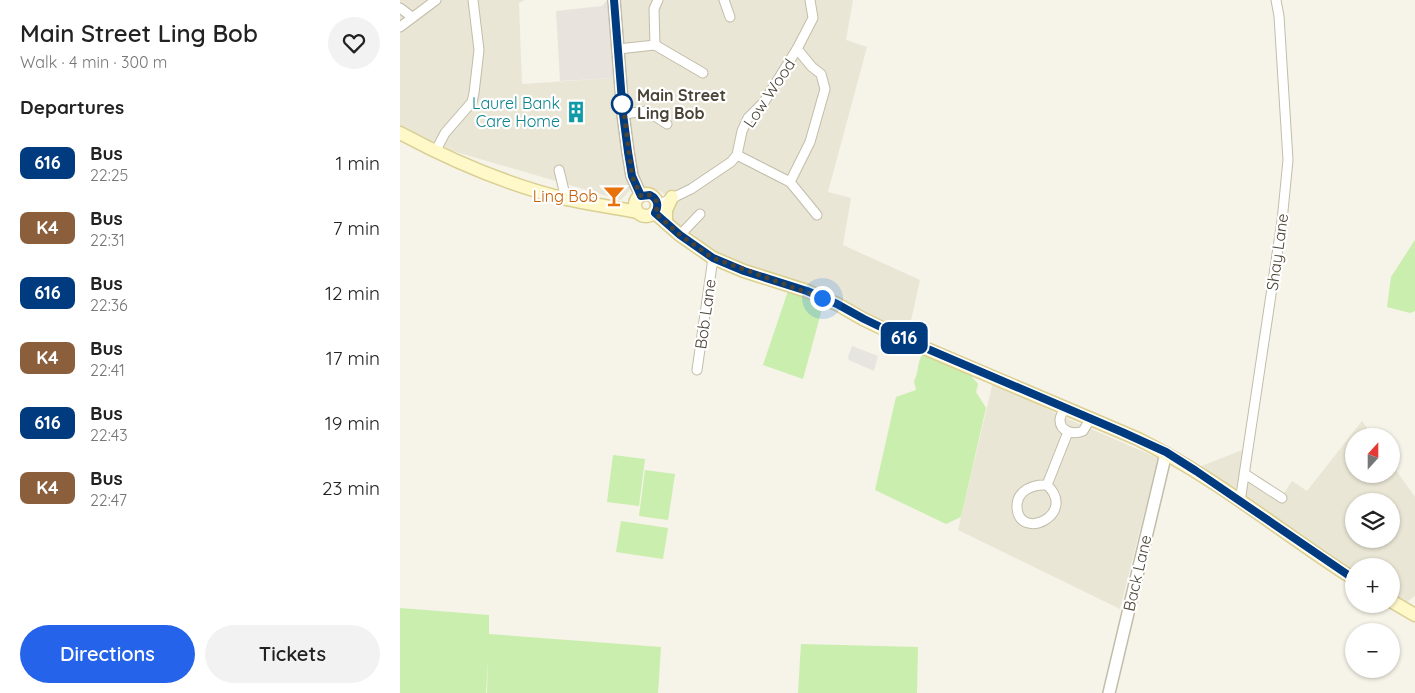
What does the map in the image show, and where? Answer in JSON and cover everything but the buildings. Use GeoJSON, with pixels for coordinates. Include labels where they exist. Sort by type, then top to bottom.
{"type":"FeatureCollection","features":[{"type":"Feature","properties":{"kind":"main road"},"geometry":{"type":"LineString","coordinates":[[400,132],[435,152],[516,184],[566,199],[637,212],[646,216],[656,209]]}},
{"type":"Feature","properties":{"kind":"main road"},"geometry":{"type":"LineString","coordinates":[[637,212],[636,201],[641,196],[647,194],[653,197],[656,209],[666,223],[713,258],[744,271],[807,291],[916,344],[1166,452],[1345,573]]}},
{"type":"Feature","properties":{"kind":"main road"},"geometry":{"type":"LineString","coordinates":[[666,223],[666,210],[672,198]]}},
{"type":"Feature","properties":{"kind":"main road"},"geometry":{"type":"LineString","coordinates":[[1400,606],[1415,615]]}},
{"type":"Feature","properties":{"kind":"street"},"geometry":{"type":"LineString","coordinates":[[400,28],[436,0]]}},
{"type":"Feature","properties":{"kind":"street"},"geometry":{"type":"LineString","coordinates":[[435,152],[445,133],[472,102],[479,50],[473,0]]}},
{"type":"Feature","properties":{"kind":"street"},"geometry":{"type":"LineString","coordinates":[[614,0],[623,114],[632,176],[641,196]]}},
{"type":"Feature","properties":{"kind":"street"},"geometry":{"type":"LineString","coordinates":[[655,45],[654,9],[658,0]]}},
{"type":"Feature","properties":{"kind":"street"},"geometry":{"type":"LineString","coordinates":[[724,0],[730,17]]}},
{"type":"Feature","properties":{"kind":"street","name":"Low Wood"},"geometry":{"type":"LineString","coordinates":[[737,155],[742,131],[748,118],[764,102],[798,50],[814,18],[810,0]]}},
{"type":"Feature","properties":{"kind":"street","name":"Shay Lane"},"geometry":{"type":"LineString","coordinates":[[1240,502],[1282,221],[1288,160],[1276,0]]}},
{"type":"Feature","properties":{"kind":"street"},"geometry":{"type":"LineString","coordinates":[[400,8],[412,17]]}},
{"type":"Feature","properties":{"kind":"street"},"geometry":{"type":"LineString","coordinates":[[618,49],[655,45],[703,73]]}},
{"type":"Feature","properties":{"kind":"street"},"geometry":{"type":"LineString","coordinates":[[790,182],[810,142],[825,89],[822,74],[812,67],[798,50]]}},
{"type":"Feature","properties":{"kind":"street"},"geometry":{"type":"LineString","coordinates":[[623,114],[647,111],[667,124]]}},
{"type":"Feature","properties":{"kind":"street"},"geometry":{"type":"LineString","coordinates":[[656,209],[709,177],[731,162],[737,155],[790,182],[817,214]]}},
{"type":"Feature","properties":{"kind":"street"},"geometry":{"type":"LineString","coordinates":[[559,170],[566,199]]}},
{"type":"Feature","properties":{"kind":"street"},"geometry":{"type":"LineString","coordinates":[[680,235],[700,214]]}},
{"type":"Feature","properties":{"kind":"street","name":"Bob Lane"},"geometry":{"type":"LineString","coordinates":[[697,370],[713,258]]}},
{"type":"Feature","properties":{"kind":"street"},"geometry":{"type":"LineString","coordinates":[[1064,408],[1060,416],[1060,423],[1068,432],[1076,433],[1083,431],[1091,418]]}},
{"type":"Feature","properties":{"kind":"street"},"geometry":{"type":"LineString","coordinates":[[1047,485],[1068,432]]}},
{"type":"Feature","properties":{"kind":"street","name":"Back Lane"},"geometry":{"type":"LineString","coordinates":[[1109,693],[1166,452]]}},
{"type":"Feature","properties":{"kind":"street"},"geometry":{"type":"LineString","coordinates":[[1245,474],[1282,498]]}},
{"type":"Feature","properties":{"kind":"street"},"geometry":{"type":"LineString","coordinates":[[1047,485],[1055,496],[1056,503],[1051,516],[1046,521],[1038,524],[1031,524],[1022,519],[1017,506],[1021,494],[1032,486],[1047,485]]}},
{"type":"Feature","properties":{"kind":"shaded area"},"geometry":{"type":"Polygon","coordinates":[[[400,0],[525,0],[519,3],[522,84],[614,78],[608,0],[853,0],[846,40],[867,47],[828,192],[851,198],[843,245],[920,280],[908,334],[817,289],[716,254],[673,220],[672,212],[675,202],[660,191],[630,190],[621,200],[432,145],[400,127],[400,0]]]}},
{"type":"Feature","properties":{"kind":"shaded area"},"geometry":{"type":"Polygon","coordinates":[[[607,0],[614,78],[560,81],[556,11],[602,6],[607,0]]]}},
{"type":"Feature","properties":{"kind":"shaded area"},"geometry":{"type":"Polygon","coordinates":[[[852,346],[878,356],[874,371],[849,360],[848,357],[852,346]]]}},
{"type":"Feature","properties":{"kind":"shaded area"},"geometry":{"type":"Polygon","coordinates":[[[993,382],[1061,416],[1158,458],[1120,609],[958,530],[993,382]]]}},
{"type":"Feature","properties":{"kind":"shaded area"},"geometry":{"type":"Polygon","coordinates":[[[1362,421],[1367,428],[1356,428],[1362,421]]]}},
{"type":"Feature","properties":{"kind":"shaded area"},"geometry":{"type":"Polygon","coordinates":[[[1345,443],[1345,483],[1400,483],[1400,476],[1415,497],[1415,596],[1405,603],[1400,600],[1400,558],[1345,558],[1345,567],[1199,467],[1245,449],[1242,470],[1256,479],[1258,476],[1284,493],[1292,481],[1307,491],[1345,443]]]}},
{"type":"Feature","properties":{"kind":"green space"},"geometry":{"type":"Polygon","coordinates":[[[1415,240],[1415,311],[1410,313],[1387,307],[1391,277],[1415,240]]]}},
{"type":"Feature","properties":{"kind":"green space"},"geometry":{"type":"Polygon","coordinates":[[[788,291],[823,305],[803,379],[763,365],[788,291]]]}},
{"type":"Feature","properties":{"kind":"green space"},"geometry":{"type":"Polygon","coordinates":[[[926,354],[972,373],[972,377],[978,384],[976,392],[986,408],[961,517],[946,524],[875,490],[896,397],[916,390],[914,381],[919,361],[922,355],[926,354]]]}},
{"type":"Feature","properties":{"kind":"green space"},"geometry":{"type":"Polygon","coordinates":[[[613,455],[645,459],[639,506],[607,502],[613,455]]]}},
{"type":"Feature","properties":{"kind":"green space"},"geometry":{"type":"Polygon","coordinates":[[[645,470],[675,474],[668,520],[639,516],[645,470]]]}},
{"type":"Feature","properties":{"kind":"green space"},"geometry":{"type":"Polygon","coordinates":[[[621,521],[668,528],[663,559],[616,552],[621,521]]]}},
{"type":"Feature","properties":{"kind":"green space"},"geometry":{"type":"Polygon","coordinates":[[[400,608],[489,615],[489,634],[661,647],[658,693],[487,693],[488,661],[486,693],[400,693],[400,608]]]}},
{"type":"Feature","properties":{"kind":"green space"},"geometry":{"type":"Polygon","coordinates":[[[801,644],[918,647],[917,693],[798,693],[801,644]]]}},
{"type":"Feature","properties":{"kind":"bus line","name":"616"},"geometry":{"type":"LineString","coordinates":[[614,0],[623,114],[632,176],[641,196],[647,194],[656,199],[658,206],[655,213],[680,235],[713,258],[744,271],[807,291],[916,344],[1166,452],[1345,573]]}},
{"type":"Feature","properties":{"kind":"place","name":"Main Street Ling Bob"},"geometry":{"type":"Point","coordinates":[622,104]}},
{"type":"Feature","properties":{"kind":"place","name":"Laurel Bank Care Home"},"geometry":{"type":"Point","coordinates":[576,112]}},
{"type":"Feature","properties":{"kind":"place","name":"Ling Bob"},"geometry":{"type":"Point","coordinates":[614,196]}},
{"type":"Feature","properties":{"kind":"route"},"geometry":{"type":"LineString","coordinates":[[622,104],[622,97],[632,176],[641,196],[647,194],[656,199],[658,206],[655,213],[660,218],[680,235],[713,258],[744,271],[807,291],[822,298]]}}]}
